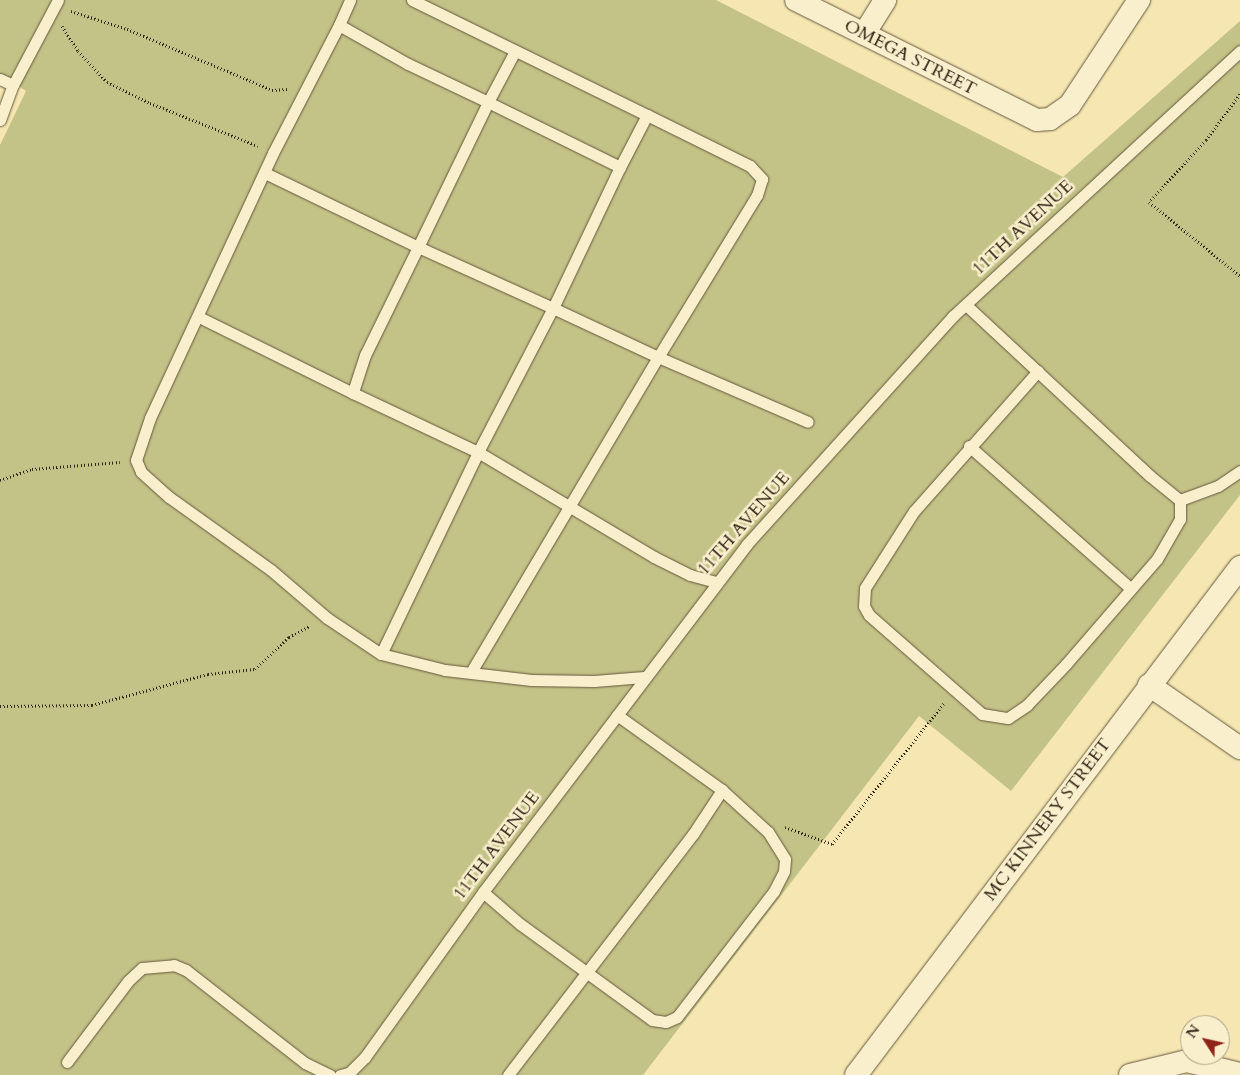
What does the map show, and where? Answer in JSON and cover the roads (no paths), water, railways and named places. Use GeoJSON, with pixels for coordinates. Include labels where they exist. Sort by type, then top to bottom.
{"type":"FeatureCollection","features":[{"type":"Feature","properties":{"kind":"street","name":"OMEGA STREET"},"geometry":{"type":"LineString","coordinates":[[796,0],[1023,116],[1037,120],[1050,119],[1070,105],[1139,0]]}},
{"type":"Feature","properties":{"kind":"street"},"geometry":{"type":"LineString","coordinates":[[864,34],[885,0]]}},
{"type":"Feature","properties":{"kind":"street","name":"MC KINNERY STREET"},"geometry":{"type":"LineString","coordinates":[[856,1075],[1240,566]]}},
{"type":"Feature","properties":{"kind":"street"},"geometry":{"type":"LineString","coordinates":[[1149,685],[1240,748]]}},
{"type":"Feature","properties":{"kind":"street"},"geometry":{"type":"LineString","coordinates":[[1130,1075],[1187,1061],[1240,1074]]}},
{"type":"Feature","properties":{"kind":"lane"},"geometry":{"type":"LineString","coordinates":[[0,120],[13,85],[58,0]]}},
{"type":"Feature","properties":{"kind":"lane"},"geometry":{"type":"LineString","coordinates":[[350,0],[286,133],[273,153],[199,317],[150,418],[136,460],[150,482],[271,570],[327,618],[381,654],[445,670],[540,680],[594,681],[644,677]]}},
{"type":"Feature","properties":{"kind":"lane"},"geometry":{"type":"LineString","coordinates":[[412,0],[750,166],[762,179],[756,195],[471,672]]}},
{"type":"Feature","properties":{"kind":"lane"},"geometry":{"type":"LineString","coordinates":[[339,25],[408,64],[620,167]]}},
{"type":"Feature","properties":{"kind":"lane"},"geometry":{"type":"LineString","coordinates":[[353,393],[365,355],[488,102],[515,51]]}},
{"type":"Feature","properties":{"kind":"lane","name":"11TH AVENUE"},"geometry":{"type":"LineString","coordinates":[[340,1075],[349,1072],[370,1050],[483,892],[716,582],[966,305],[1240,51]]}},
{"type":"Feature","properties":{"kind":"lane"},"geometry":{"type":"LineString","coordinates":[[0,80],[13,85]]}},
{"type":"Feature","properties":{"kind":"lane"},"geometry":{"type":"LineString","coordinates":[[381,654],[478,452],[553,308],[620,167],[647,115]]}},
{"type":"Feature","properties":{"kind":"lane"},"geometry":{"type":"LineString","coordinates":[[265,173],[418,247],[658,358],[808,422]]}},
{"type":"Feature","properties":{"kind":"lane"},"geometry":{"type":"LineString","coordinates":[[966,305],[1150,476],[1180,500]]}},
{"type":"Feature","properties":{"kind":"lane"},"geometry":{"type":"LineString","coordinates":[[199,317],[478,452],[654,557],[690,575],[716,582]]}},
{"type":"Feature","properties":{"kind":"lane"},"geometry":{"type":"LineString","coordinates":[[1038,371],[969,446],[914,511],[865,588],[864,606],[869,615],[982,714],[1008,718],[1027,705],[1066,664],[1157,559],[1180,519],[1180,500]]}},
{"type":"Feature","properties":{"kind":"lane"},"geometry":{"type":"LineString","coordinates":[[969,446],[1130,588]]}},
{"type":"Feature","properties":{"kind":"lane"},"geometry":{"type":"LineString","coordinates":[[1180,500],[1218,486],[1240,471]]}},
{"type":"Feature","properties":{"kind":"lane"},"geometry":{"type":"LineString","coordinates":[[483,892],[520,924],[652,1020],[666,1022],[677,1018],[774,891],[784,871],[785,860],[768,832],[722,790],[617,715]]}},
{"type":"Feature","properties":{"kind":"lane"},"geometry":{"type":"LineString","coordinates":[[508,1075],[693,834],[722,790]]}},
{"type":"Feature","properties":{"kind":"lane"},"geometry":{"type":"LineString","coordinates":[[67,1062],[128,981],[142,968],[174,964],[186,970],[305,1063],[330,1075]]}}]}
